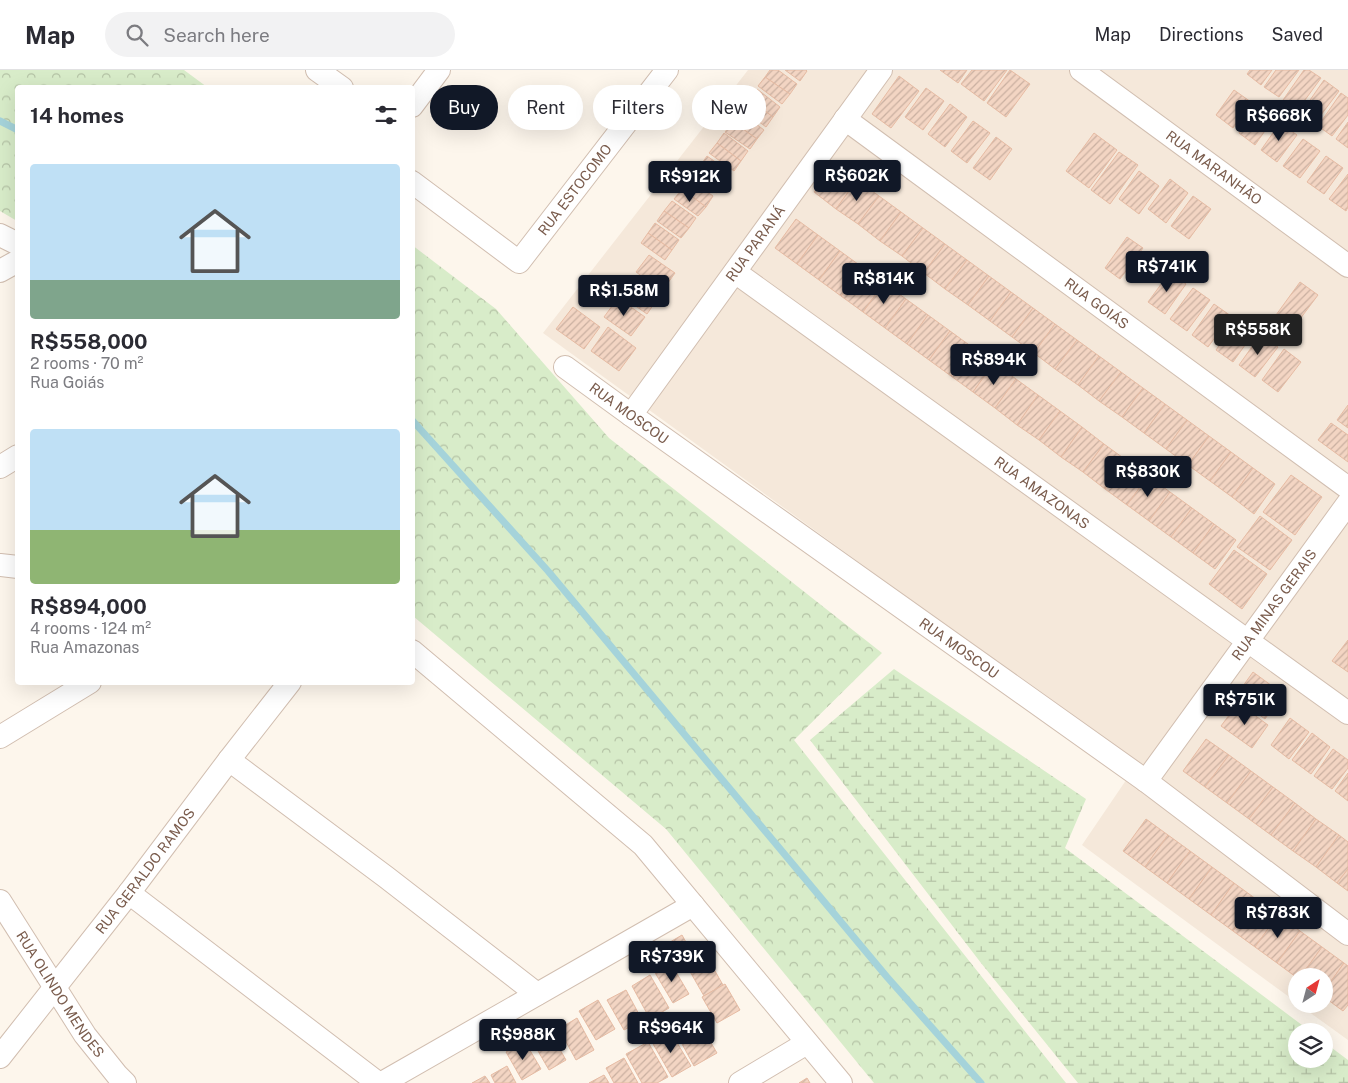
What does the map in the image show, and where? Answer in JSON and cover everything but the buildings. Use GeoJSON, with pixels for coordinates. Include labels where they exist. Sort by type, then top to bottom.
{"type":"FeatureCollection","features":[{"type":"Feature","properties":{"kind":"street"},"geometry":{"type":"LineString","coordinates":[[317,70],[338,85]]}},
{"type":"Feature","properties":{"kind":"street"},"geometry":{"type":"LineString","coordinates":[[415,102],[439,70]]}},
{"type":"Feature","properties":{"kind":"street","name":"RUA ESTOCOMO"},"geometry":{"type":"LineString","coordinates":[[415,184],[519,262],[667,70]]}},
{"type":"Feature","properties":{"kind":"street","name":"RUA PARANÁ"},"geometry":{"type":"LineString","coordinates":[[631,416],[881,70]]}},
{"type":"Feature","properties":{"kind":"street","name":"RUA MARANHÃO"},"geometry":{"type":"LineString","coordinates":[[1081,70],[1348,266]]}},
{"type":"Feature","properties":{"kind":"street","name":"RUA GOIÁS"},"geometry":{"type":"LineString","coordinates":[[845,120],[1348,488]]}},
{"type":"Feature","properties":{"kind":"street"},"geometry":{"type":"LineString","coordinates":[[0,235],[15,242]]}},
{"type":"Feature","properties":{"kind":"street"},"geometry":{"type":"LineString","coordinates":[[0,271],[15,263]]}},
{"type":"Feature","properties":{"kind":"street","name":"RUA AMAZONAS"},"geometry":{"type":"LineString","coordinates":[[735,272],[1348,713]]}},
{"type":"Feature","properties":{"kind":"street","name":"RUA MOSCOU"},"geometry":{"type":"LineString","coordinates":[[565,367],[631,416],[1146,781],[1348,934]]}},
{"type":"Feature","properties":{"kind":"street"},"geometry":{"type":"LineString","coordinates":[[0,467],[15,458]]}},
{"type":"Feature","properties":{"kind":"street","name":"RUA MINAS GERAIS"},"geometry":{"type":"LineString","coordinates":[[1146,781],[1348,503]]}},
{"type":"Feature","properties":{"kind":"street"},"geometry":{"type":"LineString","coordinates":[[0,565],[15,567]]}},
{"type":"Feature","properties":{"kind":"street"},"geometry":{"type":"LineString","coordinates":[[415,654],[643,845],[841,1083]]}},
{"type":"Feature","properties":{"kind":"street"},"geometry":{"type":"LineString","coordinates":[[0,737],[85,685]]}},
{"type":"Feature","properties":{"kind":"street","name":"RUA GERALDO RAMOS"},"geometry":{"type":"LineString","coordinates":[[0,1057],[288,685]]}},
{"type":"Feature","properties":{"kind":"street"},"geometry":{"type":"LineString","coordinates":[[229,760],[386,877],[537,994]]}},
{"type":"Feature","properties":{"kind":"street"},"geometry":{"type":"LineString","coordinates":[[129,892],[380,1083],[693,905]]}},
{"type":"Feature","properties":{"kind":"street","name":"RUA OLINDO MENDES"},"geometry":{"type":"LineString","coordinates":[[0,901],[85,1035],[125,1083]]}},
{"type":"Feature","properties":{"kind":"street"},"geometry":{"type":"LineString","coordinates":[[740,1083],[808,1043]]}},
{"type":"Feature","properties":{"kind":"shaded area"},"geometry":{"type":"Polygon","coordinates":[[[748,70],[1348,70],[1348,1040],[1333,1029],[1333,1023],[1324,1023],[1310,1013],[1333,1013],[1333,968],[1288,968],[1288,996],[1082,845],[1137,764],[543,333],[701,130],[766,130],[766,85],[736,85],[748,70]]]}},
{"type":"Feature","properties":{"kind":"green space"},"geometry":{"type":"Polygon","coordinates":[[[0,70],[184,70],[204,85],[15,85],[15,220],[0,211],[0,70]]]}},
{"type":"Feature","properties":{"kind":"green space"},"geometry":{"type":"Polygon","coordinates":[[[415,247],[496,309],[609,438],[882,653],[794,740],[1066,1083],[874,1083],[666,829],[415,618],[415,247]]]}},
{"type":"Feature","properties":{"kind":"green space"},"geometry":{"type":"Polygon","coordinates":[[[894,669],[1086,799],[1065,848],[1299,1023],[1288,1023],[1288,1068],[1333,1068],[1333,1049],[1348,1060],[1348,1083],[1078,1083],[981,963],[810,740],[894,669]]]}},
{"type":"Feature","properties":{"kind":"waterway"},"geometry":{"type":"LineString","coordinates":[[0,121],[15,128]]}},
{"type":"Feature","properties":{"kind":"waterway"},"geometry":{"type":"LineString","coordinates":[[415,423],[548,571],[887,977],[981,1083]]}}]}
